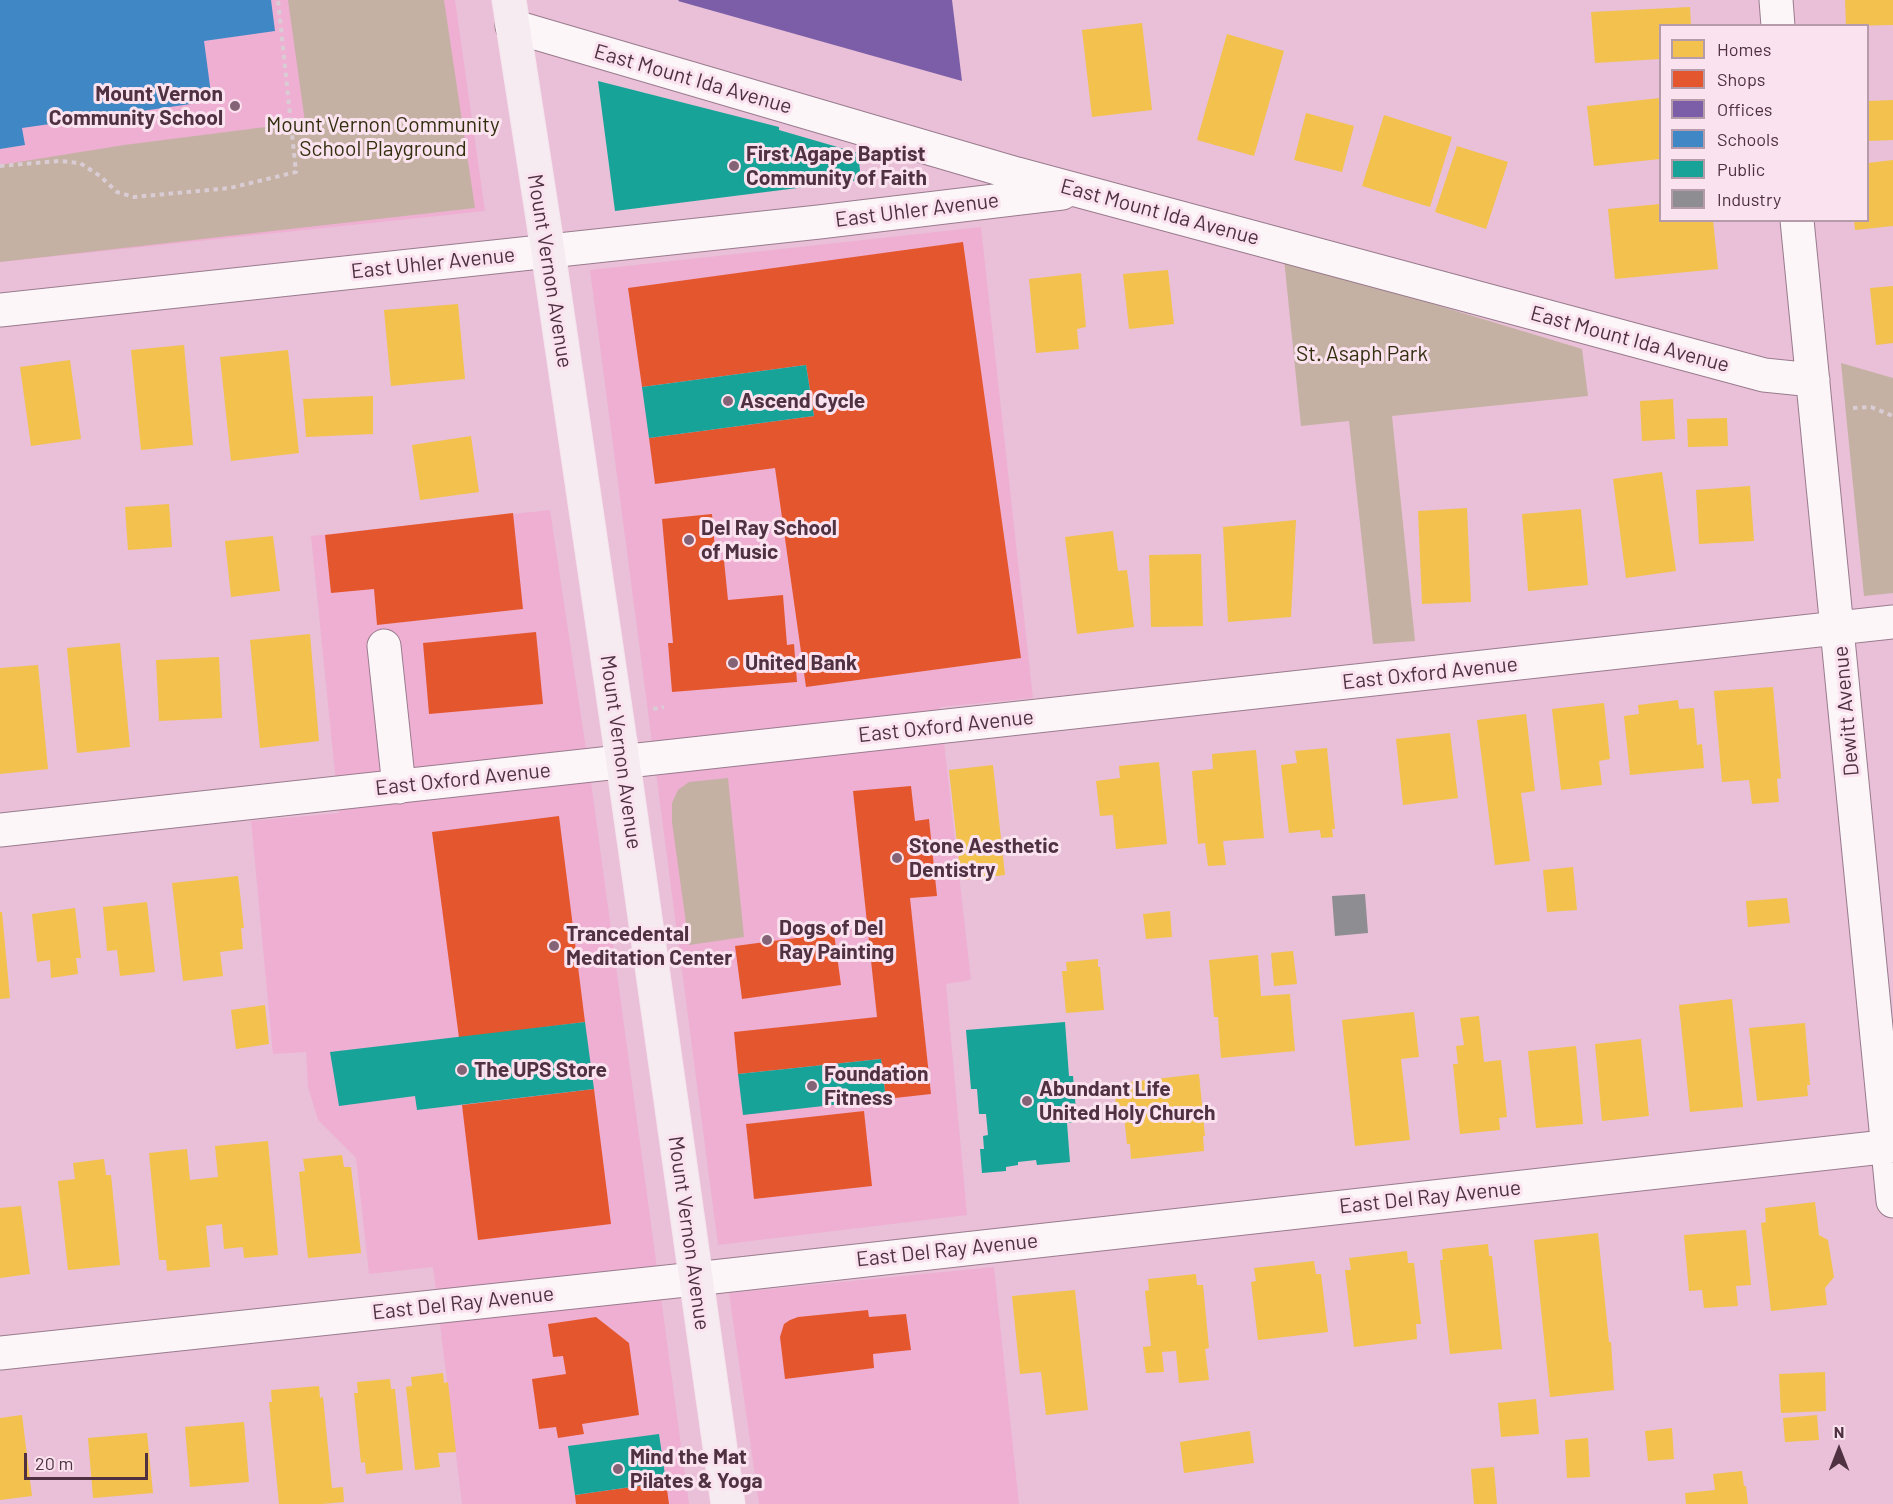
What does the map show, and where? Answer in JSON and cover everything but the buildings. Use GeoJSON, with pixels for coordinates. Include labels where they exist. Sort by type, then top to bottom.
{"type":"FeatureCollection","features":[{"type":"Feature","properties":{"kind":"main road","name":"Mount Vernon Avenue"},"geometry":{"type":"LineString","coordinates":[[511,13],[623,762],[728,1504]]}},
{"type":"Feature","properties":{"kind":"street"},"geometry":{"type":"LineString","coordinates":[[1776,0],[1778,24]]}},
{"type":"Feature","properties":{"kind":"street","name":"East Mount Ida Avenue"},"geometry":{"type":"LineString","coordinates":[[511,13],[1017,174],[1764,375],[1813,380]]}},
{"type":"Feature","properties":{"kind":"street","name":"East Uhler Avenue"},"geometry":{"type":"LineString","coordinates":[[0,310],[1082,191]]}},
{"type":"Feature","properties":{"kind":"street","name":"Dewitt Avenue"},"geometry":{"type":"LineString","coordinates":[[1797,222],[1890,1146],[1893,1201]]}},
{"type":"Feature","properties":{"kind":"street","name":"East Oxford Avenue"},"geometry":{"type":"LineString","coordinates":[[0,830],[1893,622]]}},
{"type":"Feature","properties":{"kind":"street"},"geometry":{"type":"LineString","coordinates":[[384,646],[399,787]]}},
{"type":"Feature","properties":{"kind":"street","name":"East Del Ray Avenue"},"geometry":{"type":"LineString","coordinates":[[0,1353],[695,1279],[1890,1146]]}},
{"type":"Feature","properties":{"kind":"path"},"geometry":{"type":"LineString","coordinates":[[0,166],[58,161],[80,163],[117,192],[134,197],[230,188],[296,172],[278,0]]}},
{"type":"Feature","properties":{"kind":"path"},"geometry":{"type":"LineString","coordinates":[[1846,408],[1871,407],[1893,416]]}},
{"type":"Feature","properties":{"kind":"shaded area","name":"Mount Vernon Community School"},"geometry":{"type":"Polygon","coordinates":[[[0,0],[455,0],[485,211],[0,262],[0,0]]]}},
{"type":"Feature","properties":{"kind":"shaded area"},"geometry":{"type":"Polygon","coordinates":[[[981,227],[1033,698],[940,707],[971,980],[946,984],[967,1215],[718,1245],[590,270],[981,227]]]}},
{"type":"Feature","properties":{"kind":"shaded area"},"geometry":{"type":"Polygon","coordinates":[[[550,510],[592,789],[689,1504],[462,1504],[433,1267],[369,1274],[356,1158],[318,1120],[308,1087],[306,1052],[273,1054],[251,821],[339,813],[311,536],[550,510]]]}},
{"type":"Feature","properties":{"kind":"shaded area"},"geometry":{"type":"Polygon","coordinates":[[[994,1267],[1019,1504],[759,1504],[729,1293],[994,1267]]]}},
{"type":"Feature","properties":{"kind":"green space","name":"Mount Vernon Community School Playground"},"geometry":{"type":"Polygon","coordinates":[[[288,0],[444,0],[475,208],[0,262],[0,165],[124,145],[305,122],[288,0]]]}},
{"type":"Feature","properties":{"kind":"green space","name":"St. Asaph Park"},"geometry":{"type":"Polygon","coordinates":[[[1284,259],[1582,349],[1588,396],[1392,416],[1415,641],[1373,644],[1349,421],[1301,426],[1284,259]]]}},
{"type":"Feature","properties":{"kind":"green space"},"geometry":{"type":"Polygon","coordinates":[[[1841,363],[1893,378],[1893,593],[1864,596],[1841,363]]]}},
{"type":"Feature","properties":{"kind":"green space"},"geometry":{"type":"Polygon","coordinates":[[[728,778],[744,937],[689,945],[672,822],[672,803],[678,790],[689,782],[728,778]]]}},
{"type":"Feature","properties":{"kind":"place","name":"Mount Vernon Community School"},"geometry":{"type":"Point","coordinates":[235,106]}},
{"type":"Feature","properties":{"kind":"place","name":"First Agape Baptist Community of Faith"},"geometry":{"type":"Point","coordinates":[734,166]}},
{"type":"Feature","properties":{"kind":"place","name":"Ascend Cycle"},"geometry":{"type":"Point","coordinates":[728,401]}},
{"type":"Feature","properties":{"kind":"place","name":"Del Ray School of Music"},"geometry":{"type":"Point","coordinates":[689,540]}},
{"type":"Feature","properties":{"kind":"place","name":"United Bank"},"geometry":{"type":"Point","coordinates":[733,663]}},
{"type":"Feature","properties":{"kind":"place","name":"Stone Aesthetic Dentistry"},"geometry":{"type":"Point","coordinates":[897,858]}},
{"type":"Feature","properties":{"kind":"place","name":"Dogs of Del Ray Painting"},"geometry":{"type":"Point","coordinates":[767,940]}},
{"type":"Feature","properties":{"kind":"place","name":"Trancedental Meditation Center"},"geometry":{"type":"Point","coordinates":[554,946]}},
{"type":"Feature","properties":{"kind":"place","name":"The UPS Store"},"geometry":{"type":"Point","coordinates":[462,1070]}},
{"type":"Feature","properties":{"kind":"place","name":"Foundation Fitness"},"geometry":{"type":"Point","coordinates":[812,1086]}},
{"type":"Feature","properties":{"kind":"place","name":"Abundant Life United Holy Church"},"geometry":{"type":"Point","coordinates":[1027,1101]}},
{"type":"Feature","properties":{"kind":"place","name":"Mind the Mat Pilates & Yoga"},"geometry":{"type":"Point","coordinates":[618,1469]}}]}
